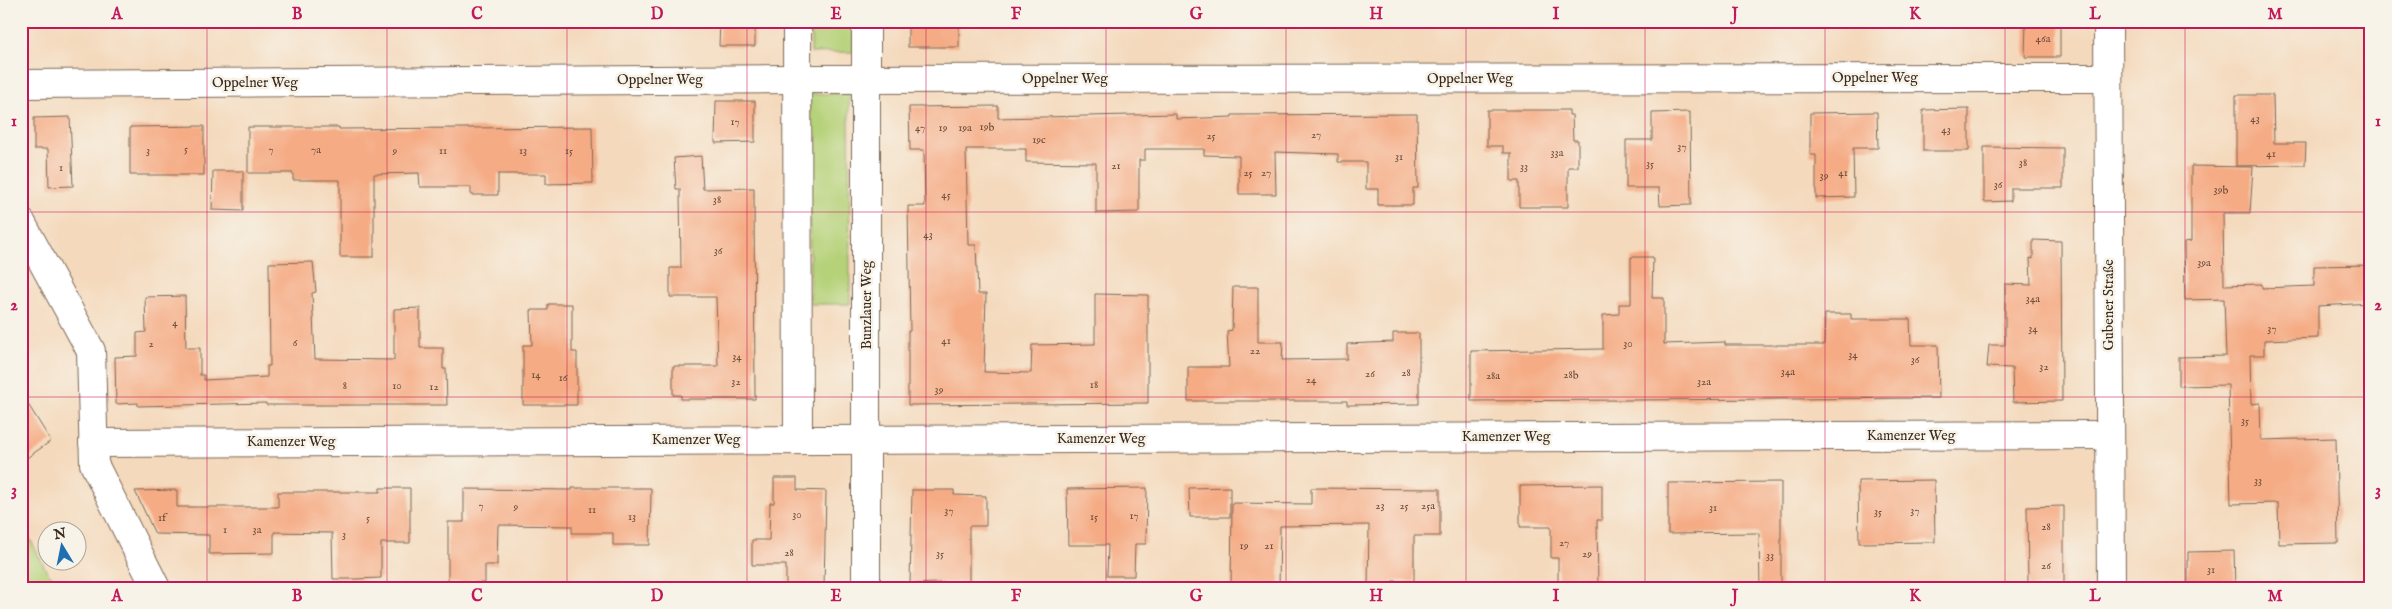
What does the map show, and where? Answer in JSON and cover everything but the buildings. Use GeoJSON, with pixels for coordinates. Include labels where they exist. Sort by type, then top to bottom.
{"type":"FeatureCollection","features":[{"type":"Feature","properties":{"kind":"street"},"geometry":{"type":"LineString","coordinates":[[798,21],[798,440]]}},
{"type":"Feature","properties":{"kind":"street","name":"Bunzlauer Weg"},"geometry":{"type":"LineString","coordinates":[[866,21],[866,588]]}},
{"type":"Feature","properties":{"kind":"street","name":"Gubener Straße"},"geometry":{"type":"LineString","coordinates":[[2108,21],[2111,588]]}},
{"type":"Feature","properties":{"kind":"street","name":"Oppelner Weg"},"geometry":{"type":"LineString","coordinates":[[21,84],[797,79],[2108,78]]}},
{"type":"Feature","properties":{"kind":"street"},"geometry":{"type":"LineString","coordinates":[[21,222],[91,351],[94,464],[156,588]]}},
{"type":"Feature","properties":{"kind":"street","name":"Kamenzer Weg"},"geometry":{"type":"LineString","coordinates":[[93,443],[2110,435]]}},
{"type":"Feature","properties":{"kind":"green space"},"geometry":{"type":"Polygon","coordinates":[[[811,21],[853,21],[853,52],[811,53],[811,21]]]}},
{"type":"Feature","properties":{"kind":"green space"},"geometry":{"type":"Polygon","coordinates":[[[809,94],[849,94],[850,304],[810,304],[809,94]]]}},
{"type":"Feature","properties":{"kind":"green space"},"geometry":{"type":"Polygon","coordinates":[[[21,521],[38,554],[38,572],[47,572],[64,588],[21,588],[21,521]]]}}]}
